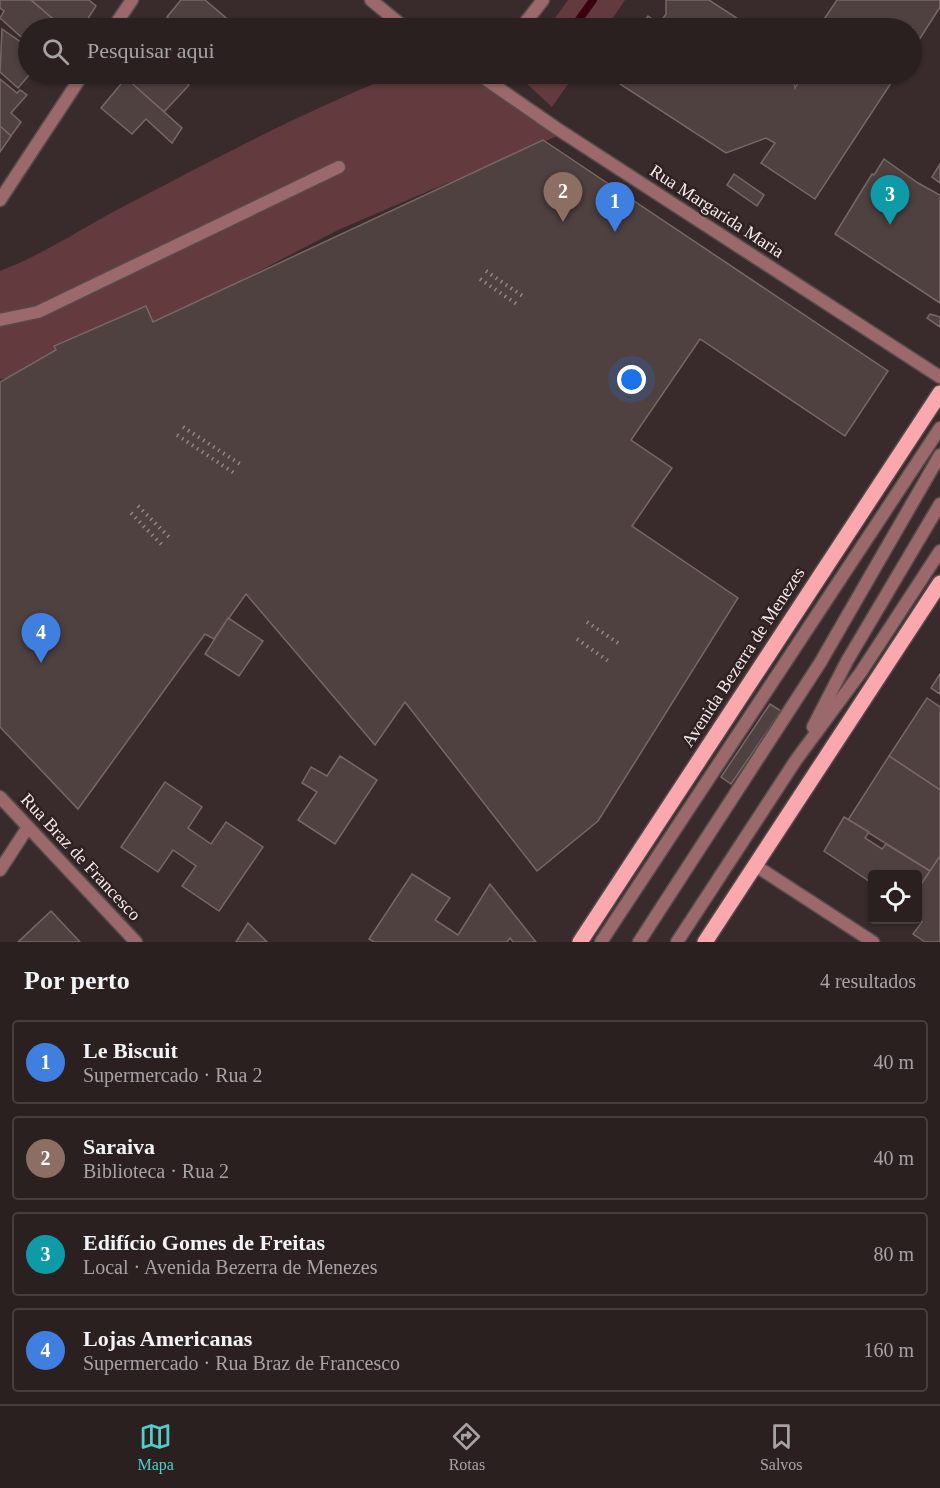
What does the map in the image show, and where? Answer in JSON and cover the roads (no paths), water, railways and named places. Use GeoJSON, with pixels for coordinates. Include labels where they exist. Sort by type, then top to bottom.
{"type":"FeatureCollection","features":[{"type":"Feature","properties":{"kind":"main road","name":"Avenida Bezerra de Menezes"},"geometry":{"type":"LineString","coordinates":[[580,942],[940,393]]}},
{"type":"Feature","properties":{"kind":"main road"},"geometry":{"type":"LineString","coordinates":[[705,942],[940,583]]}},
{"type":"Feature","properties":{"kind":"street"},"geometry":{"type":"LineString","coordinates":[[120,18],[132,0]]}},
{"type":"Feature","properties":{"kind":"street"},"geometry":{"type":"LineString","coordinates":[[371,0],[393,18]]}},
{"type":"Feature","properties":{"kind":"street"},"geometry":{"type":"LineString","coordinates":[[529,18],[543,0]]}},
{"type":"Feature","properties":{"kind":"street"},"geometry":{"type":"LineString","coordinates":[[0,200],[76,84]]}},
{"type":"Feature","properties":{"kind":"street","name":"Rua Margarida Maria"},"geometry":{"type":"LineString","coordinates":[[494,84],[566,135],[940,377]]}},
{"type":"Feature","properties":{"kind":"street"},"geometry":{"type":"LineString","coordinates":[[0,320],[38,312],[339,167]]}},
{"type":"Feature","properties":{"kind":"street","name":"Avenida Bezerra de Menezes"},"geometry":{"type":"LineString","coordinates":[[601,942],[940,428]]}},
{"type":"Feature","properties":{"kind":"street"},"geometry":{"type":"LineString","coordinates":[[639,942],[820,663],[940,455]]}},
{"type":"Feature","properties":{"kind":"street"},"geometry":{"type":"LineString","coordinates":[[796,760],[848,661],[940,504]]}},
{"type":"Feature","properties":{"kind":"street"},"geometry":{"type":"LineString","coordinates":[[677,942],[796,760],[861,672],[940,551]]}},
{"type":"Feature","properties":{"kind":"street","name":"Rua Braz de Francesco"},"geometry":{"type":"LineString","coordinates":[[0,796],[136,942]]}},
{"type":"Feature","properties":{"kind":"street"},"geometry":{"type":"LineString","coordinates":[[0,870],[28,827]]}},
{"type":"Feature","properties":{"kind":"street"},"geometry":{"type":"LineString","coordinates":[[756,866],[873,942]]}},
{"type":"Feature","properties":{"kind":"waterway"},"geometry":{"type":"LineString","coordinates":[[580,18],[593,0]]}},
{"type":"Feature","properties":{"kind":"place","name":"Saraiva"},"geometry":{"type":"Point","coordinates":[563,222]}},
{"type":"Feature","properties":{"kind":"place","name":"Edifício Gomes de Freitas"},"geometry":{"type":"Point","coordinates":[890,225]}},
{"type":"Feature","properties":{"kind":"place","name":"Le Biscuit"},"geometry":{"type":"Point","coordinates":[615,232]}},
{"type":"Feature","properties":{"kind":"place","name":"Lojas Americanas"},"geometry":{"type":"Point","coordinates":[41,663]}}]}
